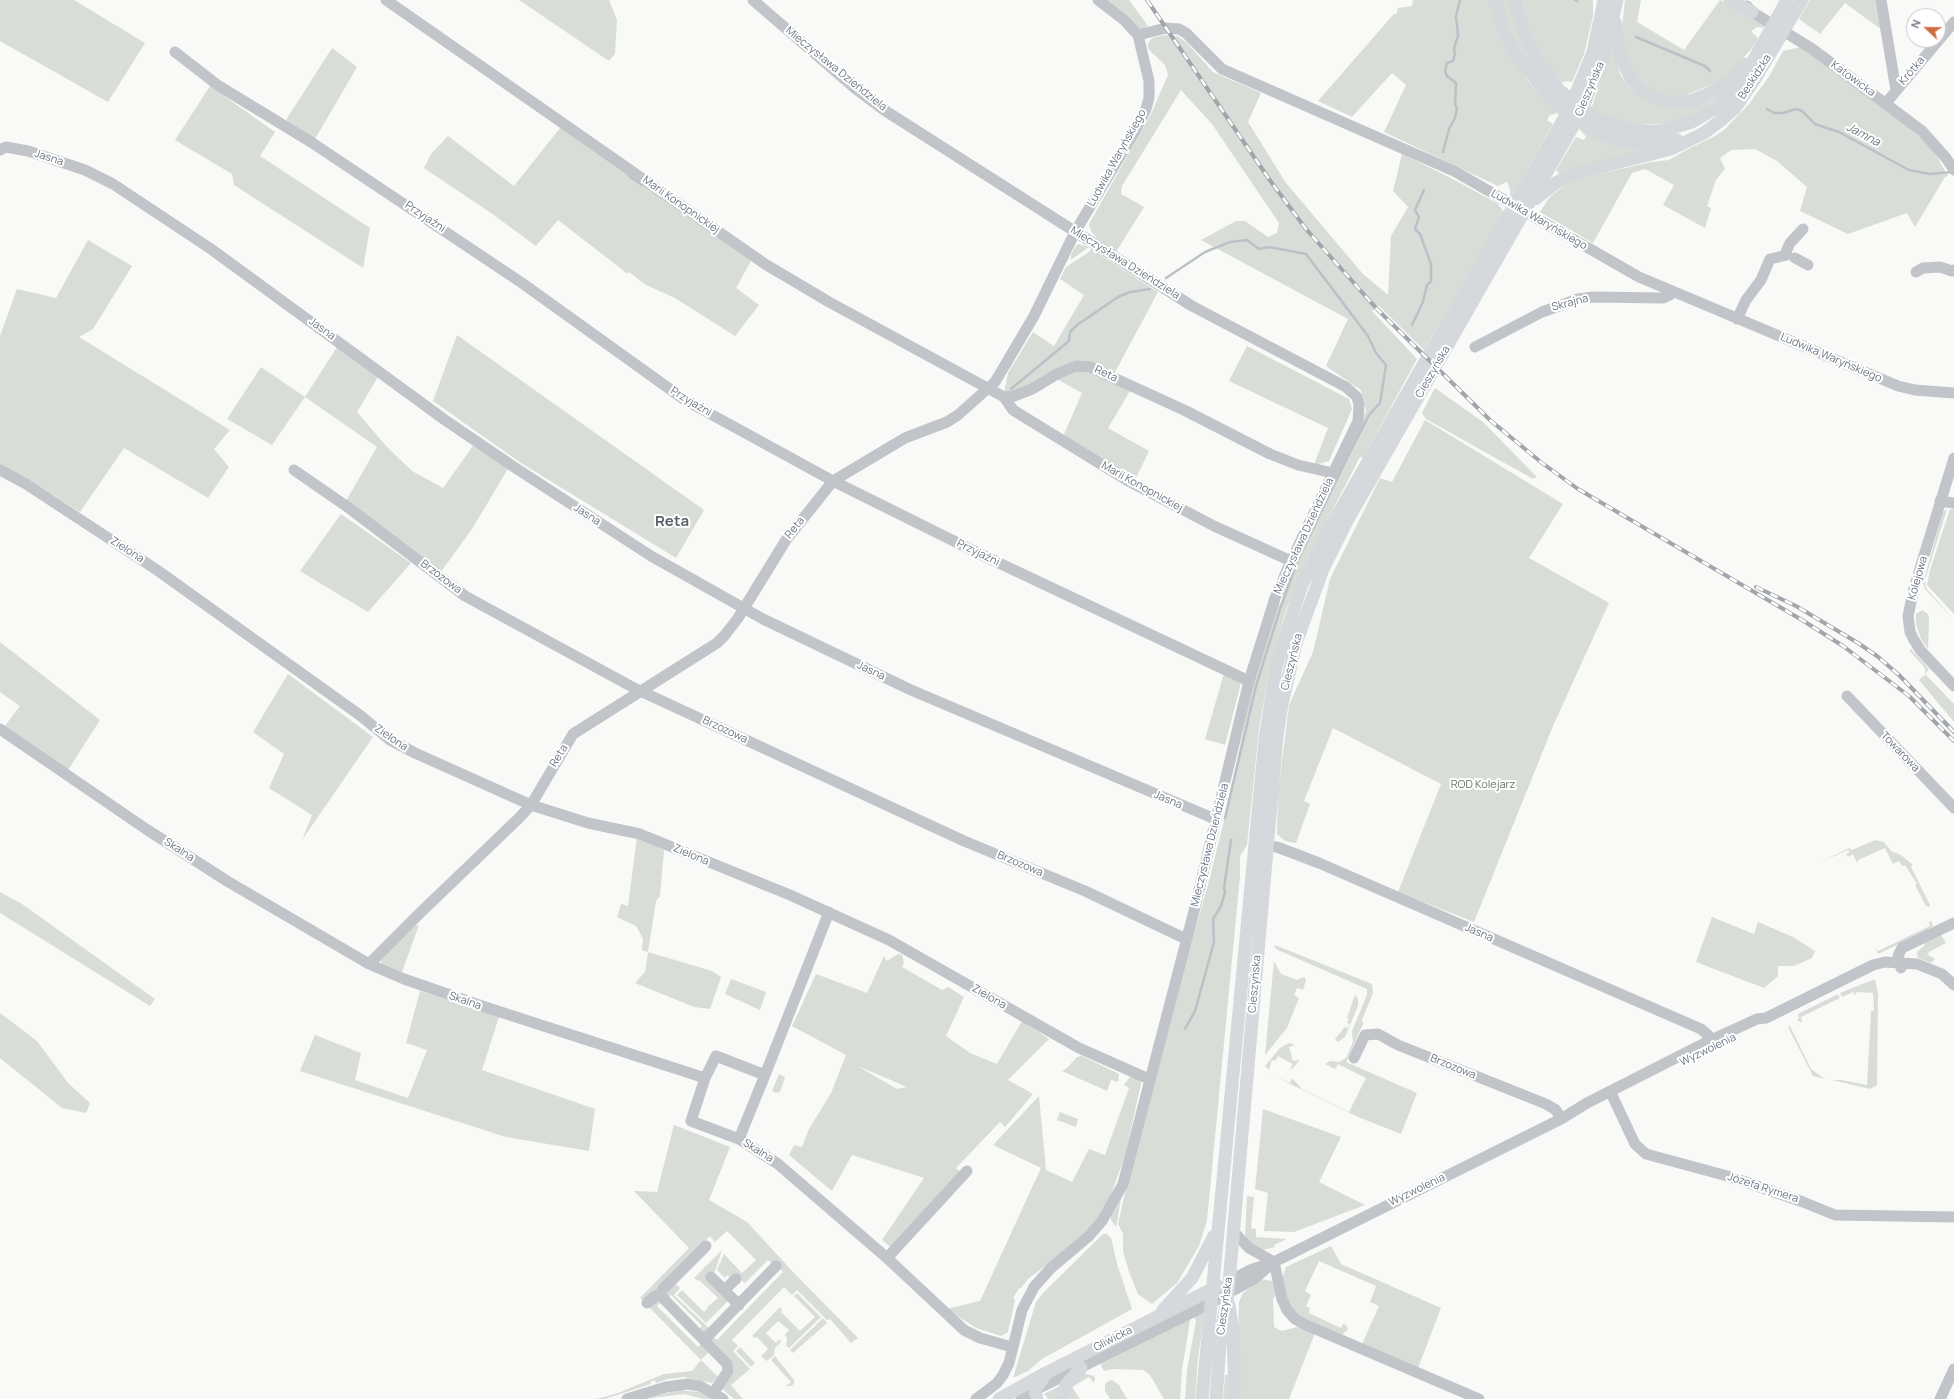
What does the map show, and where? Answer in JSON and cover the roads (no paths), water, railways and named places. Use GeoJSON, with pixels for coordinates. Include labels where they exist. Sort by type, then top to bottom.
{"type":"FeatureCollection","features":[{"type":"Feature","properties":{"kind":"main road"},"geometry":{"type":"LineString","coordinates":[[1494,0],[1503,28],[1514,52],[1550,98],[1568,115],[1604,135],[1625,141],[1647,144],[1691,139]]}},
{"type":"Feature","properties":{"kind":"main road"},"geometry":{"type":"LineString","coordinates":[[1515,0],[1524,33],[1539,63],[1558,89],[1578,106],[1602,121],[1632,130],[1662,131],[1682,126],[1704,116],[1728,97],[1768,46]]}},
{"type":"Feature","properties":{"kind":"main road"},"geometry":{"type":"LineString","coordinates":[[1598,0],[1601,22]]}},
{"type":"Feature","properties":{"kind":"main road","name":"Cieszyńska"},"geometry":{"type":"LineString","coordinates":[[1585,90],[1601,22],[1604,0]]}},
{"type":"Feature","properties":{"kind":"main road","name":"Cieszyńska"},"geometry":{"type":"LineString","coordinates":[[1216,1399],[1221,1332],[1228,1287],[1277,736],[1282,704],[1296,643],[1323,570],[1347,521],[1530,202],[1564,131],[1604,55],[1617,0]]}},
{"type":"Feature","properties":{"kind":"main road"},"geometry":{"type":"LineString","coordinates":[[1730,0],[1752,12]]}},
{"type":"Feature","properties":{"kind":"main road","name":"Beskidzka"},"geometry":{"type":"LineString","coordinates":[[1530,202],[1557,182],[1580,172],[1671,149],[1704,133],[1735,108],[1788,8],[1802,0]]}},
{"type":"Feature","properties":{"kind":"main road"},"geometry":{"type":"LineString","coordinates":[[1614,16],[1620,56],[1632,80],[1642,91],[1665,102],[1691,101],[1717,89],[1768,46]]}},
{"type":"Feature","properties":{"kind":"main road","name":"Cieszyńska"},"geometry":{"type":"LineString","coordinates":[[1202,1399],[1265,739],[1276,668],[1302,585],[1336,515],[1564,131]]}},
{"type":"Feature","properties":{"kind":"main road"},"geometry":{"type":"LineString","coordinates":[[1152,1319],[1169,1304],[1192,1278],[1218,1225]]}},
{"type":"Feature","properties":{"kind":"main road"},"geometry":{"type":"LineString","coordinates":[[1228,1287],[1233,1332],[1235,1399]]}},
{"type":"Feature","properties":{"kind":"main road","name":"Gliwicka"},"geometry":{"type":"LineString","coordinates":[[999,1399],[1021,1393],[1046,1373],[1213,1289],[1228,1287]]}},
{"type":"Feature","properties":{"kind":"main road"},"geometry":{"type":"LineString","coordinates":[[1062,1399],[1066,1385],[1081,1368]]}},
{"type":"Feature","properties":{"kind":"main road"},"geometry":{"type":"LineString","coordinates":[[1036,1394],[1046,1373]]}},
{"type":"Feature","properties":{"kind":"main road"},"geometry":{"type":"LineString","coordinates":[[1021,1393],[1036,1394],[1045,1399]]}},
{"type":"Feature","properties":{"kind":"street","name":"Marii Konopnickiej"},"geometry":{"type":"LineString","coordinates":[[386,0],[764,264],[829,302],[989,388]]}},
{"type":"Feature","properties":{"kind":"street","name":"Mieczysława Dzieńdziela"},"geometry":{"type":"LineString","coordinates":[[753,0],[856,89],[884,110],[1192,306],[1339,384],[1354,394],[1360,405],[1359,416],[1275,598],[1249,681],[1194,911],[1149,1079],[1128,1167],[1119,1193],[1102,1221],[1089,1236],[1051,1268],[1034,1287],[1022,1310],[1012,1348]]}},
{"type":"Feature","properties":{"kind":"street","name":"Ludwika Waryńskiego"},"geometry":{"type":"LineString","coordinates":[[989,388],[997,379],[1028,328],[1075,232],[1134,133],[1146,109],[1149,98],[1149,81],[1138,35],[1129,24],[1098,0]]}},
{"type":"Feature","properties":{"kind":"street","name":"Katowicka"},"geometry":{"type":"LineString","coordinates":[[1741,0],[1752,12],[1811,48],[1922,130],[1946,158],[1954,170]]}},
{"type":"Feature","properties":{"kind":"street"},"geometry":{"type":"LineString","coordinates":[[1881,0],[1896,90]]}},
{"type":"Feature","properties":{"kind":"street","name":"Krótka"},"geometry":{"type":"LineString","coordinates":[[1886,102],[1954,22]]}},
{"type":"Feature","properties":{"kind":"street","name":"Ludwika Waryńskiego"},"geometry":{"type":"LineString","coordinates":[[1138,35],[1166,28],[1179,29],[1186,33],[1222,69],[1454,171],[1639,277],[1903,387],[1923,391],[1954,393]]}},
{"type":"Feature","properties":{"kind":"street","name":"Przyjaźni"},"geometry":{"type":"LineString","coordinates":[[175,52],[219,86],[311,142],[522,283],[685,400],[833,481],[982,556],[1249,681]]}},
{"type":"Feature","properties":{"kind":"street","name":"Jasna"},"geometry":{"type":"LineString","coordinates":[[0,150],[6,147],[28,151],[85,170],[114,184],[211,249],[445,420],[520,471],[651,556],[744,608],[811,643],[911,690],[1215,819]]}},
{"type":"Feature","properties":{"kind":"street"},"geometry":{"type":"LineString","coordinates":[[1789,256],[1790,243],[1803,228]]}},
{"type":"Feature","properties":{"kind":"street"},"geometry":{"type":"LineString","coordinates":[[1737,319],[1746,300],[1761,280],[1770,259],[1789,256],[1808,264]]}},
{"type":"Feature","properties":{"kind":"street"},"geometry":{"type":"LineString","coordinates":[[1916,272],[1923,268],[1940,267],[1952,271],[1954,270]]}},
{"type":"Feature","properties":{"kind":"street","name":"Skrajna"},"geometry":{"type":"LineString","coordinates":[[1475,347],[1542,312],[1578,299],[1593,297],[1663,298],[1670,295],[1672,292]]}},
{"type":"Feature","properties":{"kind":"street","name":"Reta"},"geometry":{"type":"LineString","coordinates":[[1004,397],[1014,396],[1032,389],[1057,374],[1076,366],[1090,367],[1184,410],[1270,454],[1298,465],[1333,473]]}},
{"type":"Feature","properties":{"kind":"street"},"geometry":{"type":"LineString","coordinates":[[989,388],[1004,397]]}},
{"type":"Feature","properties":{"kind":"street","name":"Reta"},"geometry":{"type":"LineString","coordinates":[[369,964],[420,913],[504,835],[531,805],[573,734],[717,643],[733,626],[786,540],[833,481],[905,438],[947,422],[958,415],[989,388]]}},
{"type":"Feature","properties":{"kind":"street","name":"Marii Konopnickiej"},"geometry":{"type":"LineString","coordinates":[[1004,397],[1013,410],[1130,482],[1214,526],[1291,561]]}},
{"type":"Feature","properties":{"kind":"street","name":"Kolejowa"},"geometry":{"type":"LineString","coordinates":[[1954,458],[1912,595],[1908,620],[1912,636],[1921,651],[1954,686]]}},
{"type":"Feature","properties":{"kind":"street","name":"Zielona"},"geometry":{"type":"LineString","coordinates":[[0,470],[26,484],[157,570],[361,716],[390,740],[415,753],[531,805],[573,819],[640,834],[829,912],[889,940],[1079,1048],[1149,1079]]}},
{"type":"Feature","properties":{"kind":"street","name":"Brzozowa"},"geometry":{"type":"LineString","coordinates":[[294,470],[349,508],[466,596],[639,691],[964,841],[1085,891],[1186,939]]}},
{"type":"Feature","properties":{"kind":"street"},"geometry":{"type":"LineString","coordinates":[[1940,501],[1954,503]]}},
{"type":"Feature","properties":{"kind":"street","name":"Towarowa"},"geometry":{"type":"LineString","coordinates":[[1847,696],[1954,808]]}},
{"type":"Feature","properties":{"kind":"street","name":"Skalna"},"geometry":{"type":"LineString","coordinates":[[0,729],[146,829],[221,877],[369,964],[431,989],[498,1012],[706,1078],[691,1121],[739,1139],[778,1164],[887,1258],[969,1333],[1012,1348]]}},
{"type":"Feature","properties":{"kind":"street","name":"Jasna"},"geometry":{"type":"LineString","coordinates":[[1267,846],[1277,847],[1319,863],[1690,1024],[1707,1044]]}},
{"type":"Feature","properties":{"kind":"street"},"geometry":{"type":"LineString","coordinates":[[739,1139],[829,912]]}},
{"type":"Feature","properties":{"kind":"street"},"geometry":{"type":"LineString","coordinates":[[1900,965],[1898,956],[1902,948],[1954,923]]}},
{"type":"Feature","properties":{"kind":"street"},"geometry":{"type":"LineString","coordinates":[[1917,964],[1911,955],[1913,947],[1918,941]]}},
{"type":"Feature","properties":{"kind":"street","name":"Wyzwolenia"},"geometry":{"type":"LineString","coordinates":[[1228,1287],[1254,1279],[1274,1262],[1561,1119],[1569,1120],[1611,1095],[1707,1044],[1744,1032],[1766,1018],[1879,963],[1900,965],[1917,964],[1942,974],[1952,984]]}},
{"type":"Feature","properties":{"kind":"street","name":"Wyzwolenia"},"geometry":{"type":"LineString","coordinates":[[1900,965],[1952,984]]}},
{"type":"Feature","properties":{"kind":"street","name":"Brzozowa"},"geometry":{"type":"LineString","coordinates":[[1354,1058],[1365,1035],[1378,1034],[1398,1045],[1546,1104],[1556,1110],[1561,1119]]}},
{"type":"Feature","properties":{"kind":"street"},"geometry":{"type":"LineString","coordinates":[[706,1078],[716,1056],[765,1075]]}},
{"type":"Feature","properties":{"kind":"street","name":"Józefa Rymera"},"geometry":{"type":"LineString","coordinates":[[1611,1095],[1635,1144],[1646,1154],[1731,1177],[1803,1202],[1835,1215],[1954,1217]]}},
{"type":"Feature","properties":{"kind":"street"},"geometry":{"type":"LineString","coordinates":[[887,1258],[967,1171]]}},
{"type":"Feature","properties":{"kind":"street"},"geometry":{"type":"LineString","coordinates":[[1233,1231],[1249,1248],[1274,1262],[1282,1299],[1287,1310],[1295,1319],[1479,1399]]}},
{"type":"Feature","properties":{"kind":"street"},"geometry":{"type":"LineString","coordinates":[[647,1303],[660,1294],[663,1289],[706,1246]]}},
{"type":"Feature","properties":{"kind":"street"},"geometry":{"type":"LineString","coordinates":[[704,1340],[776,1266]]}},
{"type":"Feature","properties":{"kind":"street"},"geometry":{"type":"LineString","coordinates":[[711,1278],[739,1305]]}},
{"type":"Feature","properties":{"kind":"street"},"geometry":{"type":"LineString","coordinates":[[724,1290],[736,1279]]}},
{"type":"Feature","properties":{"kind":"street","name":"Gliwicka"},"geometry":{"type":"LineString","coordinates":[[1036,1394],[1081,1368],[1211,1302],[1228,1287]]}},
{"type":"Feature","properties":{"kind":"street"},"geometry":{"type":"LineString","coordinates":[[660,1294],[726,1361],[728,1366],[727,1374],[714,1392]]}},
{"type":"Feature","properties":{"kind":"street"},"geometry":{"type":"LineString","coordinates":[[976,1399],[997,1383],[1003,1375],[1009,1363],[1012,1348]]}},
{"type":"Feature","properties":{"kind":"street"},"geometry":{"type":"LineString","coordinates":[[1940,1399],[1954,1369]]}},
{"type":"Feature","properties":{"kind":"street"},"geometry":{"type":"LineString","coordinates":[[626,1399],[674,1385],[693,1385],[714,1392],[723,1399]]}},
{"type":"Feature","properties":{"kind":"waterway"},"geometry":{"type":"LineString","coordinates":[[1443,152],[1449,129],[1455,118],[1457,109],[1455,104],[1456,83],[1447,76],[1445,71],[1447,63],[1453,61],[1455,54],[1454,48],[1458,36],[1456,16],[1460,0]]}},
{"type":"Feature","properties":{"kind":"waterway","name":"Jamna"},"geometry":{"type":"LineString","coordinates":[[1636,37],[1705,66],[1710,71]]}},
{"type":"Feature","properties":{"kind":"waterway","name":"Jamna"},"geometry":{"type":"LineString","coordinates":[[1767,109],[1774,113],[1783,113],[1796,109],[1802,111],[1815,124],[1839,132],[1909,170],[1930,174],[1952,172]]}},
{"type":"Feature","properties":{"kind":"waterway"},"geometry":{"type":"LineString","coordinates":[[629,176],[642,185]]}},
{"type":"Feature","properties":{"kind":"waterway"},"geometry":{"type":"LineString","coordinates":[[1412,325],[1423,302],[1427,285],[1431,281],[1431,264],[1420,234],[1415,229],[1419,217],[1415,210],[1424,190]]}},
{"type":"Feature","properties":{"kind":"waterway"},"geometry":{"type":"LineString","coordinates":[[1166,278],[1205,252],[1230,242],[1247,240],[1259,249],[1269,247],[1306,254],[1368,336],[1376,353],[1386,365],[1380,403],[1369,415],[1347,458],[1298,560],[1281,606],[1256,686],[1225,818]]}},
{"type":"Feature","properties":{"kind":"waterway"},"geometry":{"type":"LineString","coordinates":[[1011,389],[1069,341],[1070,332],[1077,325],[1118,297],[1130,292],[1150,289]]}},
{"type":"Feature","properties":{"kind":"waterway"},"geometry":{"type":"LineString","coordinates":[[1185,1029],[1195,1011],[1214,942],[1213,919],[1221,906],[1225,892],[1224,888],[1231,840]]}},
{"type":"Feature","properties":{"kind":"railway"},"geometry":{"type":"LineString","coordinates":[[1147,0],[1269,179],[1306,229],[1376,308],[1490,420],[1542,463],[1578,489],[1802,620],[1843,646],[1909,696],[1954,741]]}},
{"type":"Feature","properties":{"kind":"railway"},"geometry":{"type":"LineString","coordinates":[[1756,587],[1796,606],[1877,656],[1899,675],[1954,732]]}},
{"type":"Feature","properties":{"kind":"district","name":"Reta"},"geometry":{"type":"Point","coordinates":[672,522]}},
{"type":"Feature","properties":{"kind":"park label","name":"ROD Kolejarz"},"geometry":{"type":"Point","coordinates":[1483,785]}}]}
